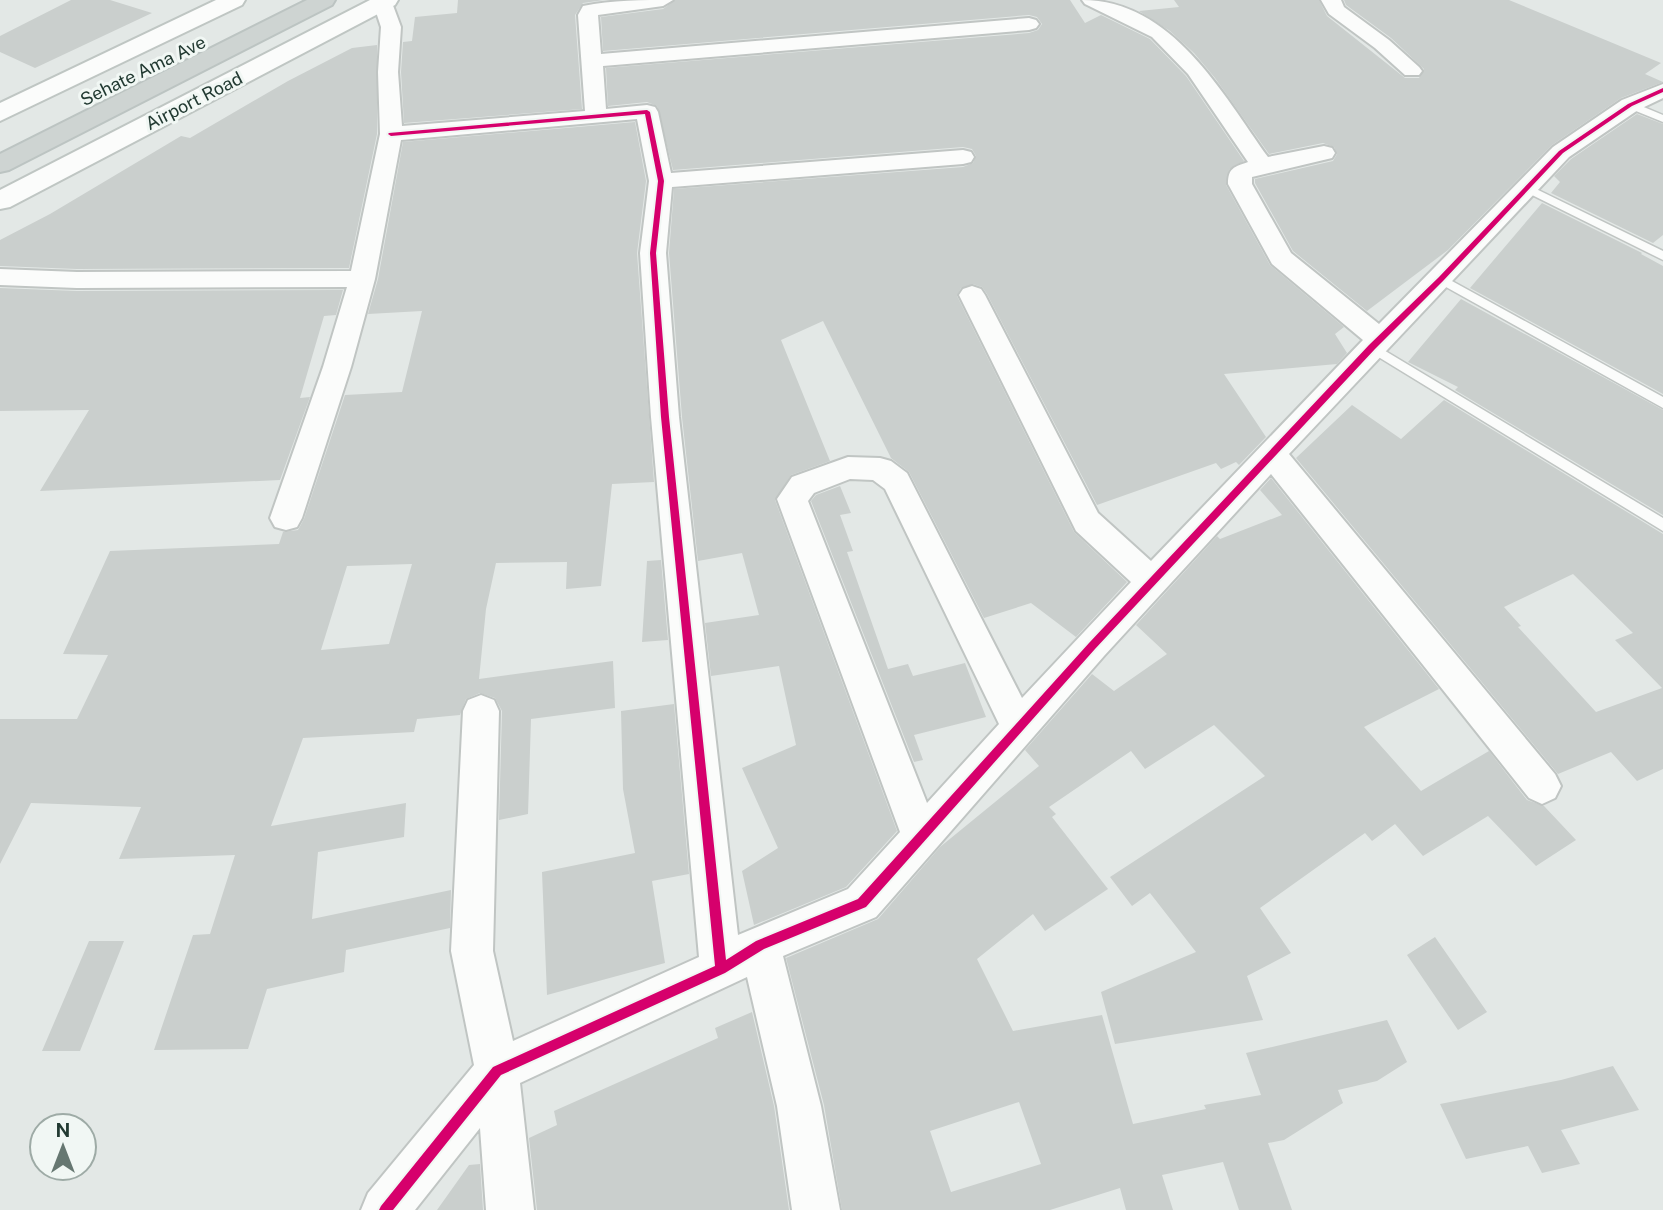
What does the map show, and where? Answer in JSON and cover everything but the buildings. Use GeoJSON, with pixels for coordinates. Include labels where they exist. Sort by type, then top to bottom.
{"type":"FeatureCollection","features":[{"type":"Feature","properties":{"kind":"main road"},"geometry":{"type":"LineString","coordinates":[[0,113],[234,0]]}},
{"type":"Feature","properties":{"kind":"main road","name":"Sehate Ama Ave"},"geometry":{"type":"LineString","coordinates":[[0,141],[286,0]]}},
{"type":"Feature","properties":{"kind":"main road","name":"Airport Road"},"geometry":{"type":"LineString","coordinates":[[0,164],[324,0]]}},
{"type":"Feature","properties":{"kind":"main road","name":"Airport Road"},"geometry":{"type":"LineString","coordinates":[[0,201],[385,1]]}},
{"type":"Feature","properties":{"kind":"street"},"geometry":{"type":"LineString","coordinates":[[596,115],[588,15],[590,10],[599,3],[663,0]]}},
{"type":"Feature","properties":{"kind":"street"},"geometry":{"type":"LineString","coordinates":[[1092,0],[1159,33],[1195,70],[1262,165]]}},
{"type":"Feature","properties":{"kind":"street"},"geometry":{"type":"LineString","coordinates":[[1331,0],[1336,10],[1382,44],[1412,71]]}},
{"type":"Feature","properties":{"kind":"street"},"geometry":{"type":"LineString","coordinates":[[286,518],[337,367],[362,279],[391,134],[388,72],[391,27],[385,1]]}},
{"type":"Feature","properties":{"kind":"street"},"geometry":{"type":"LineString","coordinates":[[593,61],[1030,24]]}},
{"type":"Feature","properties":{"kind":"street"},"geometry":{"type":"LineString","coordinates":[[385,1210],[497,1071],[721,969],[760,944],[862,902],[1272,454],[1561,152],[1630,105],[1663,90]]}},
{"type":"Feature","properties":{"kind":"street"},"geometry":{"type":"LineString","coordinates":[[391,134],[647,112],[661,181],[653,253],[665,417],[721,969]]}},
{"type":"Feature","properties":{"kind":"street"},"geometry":{"type":"LineString","coordinates":[[1324,153],[1262,165],[1240,173],[1240,184],[1281,258],[1376,344]]}},
{"type":"Feature","properties":{"kind":"street"},"geometry":{"type":"LineString","coordinates":[[661,181],[963,157]]}},
{"type":"Feature","properties":{"kind":"street"},"geometry":{"type":"LineString","coordinates":[[0,277],[78,280],[362,279]]}},
{"type":"Feature","properties":{"kind":"street"},"geometry":{"type":"LineString","coordinates":[[972,295],[1087,523],[1153,582]]}},
{"type":"Feature","properties":{"kind":"street"},"geometry":{"type":"LineString","coordinates":[[1272,454],[1542,786]]}},
{"type":"Feature","properties":{"kind":"street"},"geometry":{"type":"LineString","coordinates":[[921,837],[792,499],[803,485],[848,468],[880,469],[897,481],[1019,728]]}},
{"type":"Feature","properties":{"kind":"street"},"geometry":{"type":"LineString","coordinates":[[481,711],[471,951],[497,1071],[510,1210]]}},
{"type":"Feature","properties":{"kind":"street"},"geometry":{"type":"LineString","coordinates":[[760,944],[799,1106],[816,1210]]}},
{"type":"Feature","properties":{"kind":"lane"},"geometry":{"type":"LineString","coordinates":[[1630,105],[1663,119]]}},
{"type":"Feature","properties":{"kind":"lane"},"geometry":{"type":"LineString","coordinates":[[1526,188],[1663,256]]}},
{"type":"Feature","properties":{"kind":"lane"},"geometry":{"type":"LineString","coordinates":[[1441,279],[1663,403]]}},
{"type":"Feature","properties":{"kind":"lane"},"geometry":{"type":"LineString","coordinates":[[1376,344],[1663,525]]}},
{"type":"Feature","properties":{"kind":"cycle path"},"geometry":{"type":"LineString","coordinates":[[385,1210],[497,1071],[721,969],[760,945],[862,903],[1092,646],[1372,347],[1441,279],[1561,152],[1630,105],[1663,90]]}},
{"type":"Feature","properties":{"kind":"cycle path"},"geometry":{"type":"LineString","coordinates":[[391,134],[647,112],[661,181],[653,253],[665,417],[721,969]]}}]}
